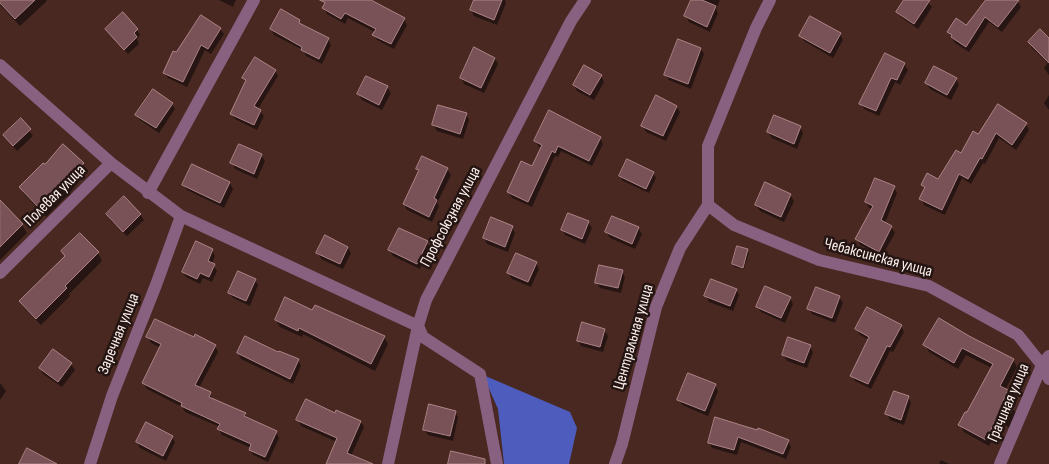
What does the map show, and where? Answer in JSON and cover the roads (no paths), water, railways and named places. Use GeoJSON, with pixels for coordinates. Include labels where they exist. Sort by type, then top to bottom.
{"type":"FeatureCollection","features":[{"type":"Feature","properties":{"kind":"street"},"geometry":{"type":"LineString","coordinates":[[148,193],[254,0]]}},
{"type":"Feature","properties":{"kind":"street","name":"Профсоюзная улица"},"geometry":{"type":"LineString","coordinates":[[388,464],[418,326],[426,300],[571,21],[585,0]]}},
{"type":"Feature","properties":{"kind":"street"},"geometry":{"type":"LineString","coordinates":[[708,205],[708,146],[756,28],[770,0]]}},
{"type":"Feature","properties":{"kind":"street"},"geometry":{"type":"LineString","coordinates":[[0,65],[111,163],[148,193],[181,216],[418,326],[423,337],[480,374],[497,464]]}},
{"type":"Feature","properties":{"kind":"street","name":"Полевая улица"},"geometry":{"type":"LineString","coordinates":[[0,273],[111,163]]}},
{"type":"Feature","properties":{"kind":"street","name":"Чебаксинская улица"},"geometry":{"type":"LineString","coordinates":[[708,205],[734,225],[819,260],[929,286],[1018,335],[1046,360],[1049,379]]}},
{"type":"Feature","properties":{"kind":"street","name":"Центральная улица"},"geometry":{"type":"LineString","coordinates":[[615,464],[622,444],[656,308],[680,248],[708,205]]}},
{"type":"Feature","properties":{"kind":"street","name":"Заречная улица"},"geometry":{"type":"LineString","coordinates":[[90,464],[112,396],[181,216]]}},
{"type":"Feature","properties":{"kind":"street","name":"Грачиная улица"},"geometry":{"type":"LineString","coordinates":[[1000,464],[1046,360]]}},
{"type":"Feature","properties":{"kind":"water"},"geometry":{"type":"Polygon","coordinates":[[[483,375],[570,412],[577,428],[569,464],[504,464],[498,409],[483,375]]]}}]}
